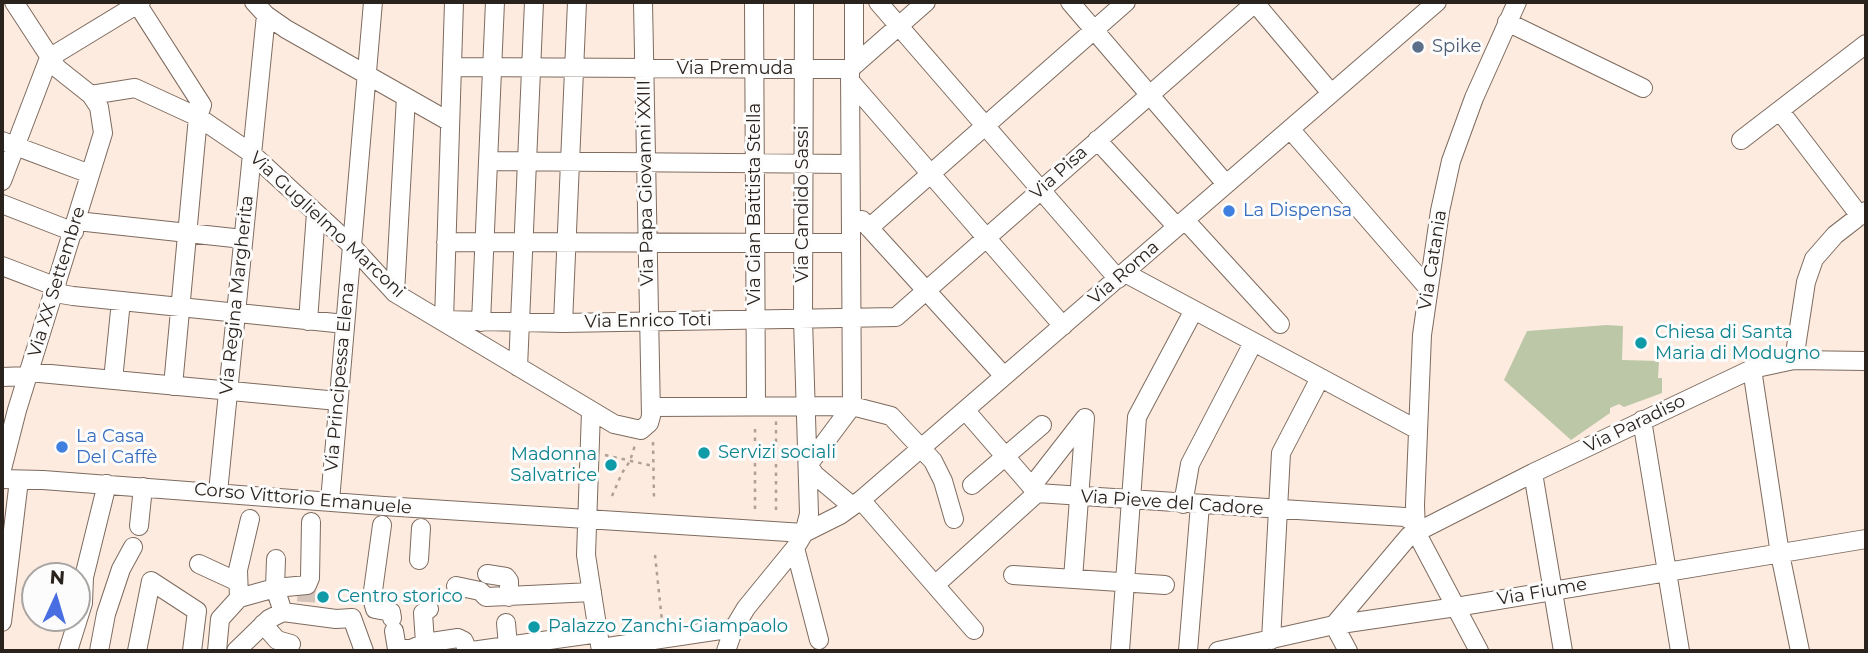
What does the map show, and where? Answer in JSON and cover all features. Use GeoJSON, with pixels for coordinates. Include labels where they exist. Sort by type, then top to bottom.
{"type":"FeatureCollection","features":[{"type":"Feature","properties":{"kind":"street"},"geometry":{"type":"LineString","coordinates":[[14,2],[57,68],[92,95]]}},
{"type":"Feature","properties":{"kind":"street"},"geometry":{"type":"LineString","coordinates":[[2,181],[9,143],[49,58],[138,2],[202,105],[198,117],[173,386]]}},
{"type":"Feature","properties":{"kind":"street","name":"Via Principessa Elena"},"geometry":{"type":"LineString","coordinates":[[330,502],[373,2]]}},
{"type":"Feature","properties":{"kind":"street"},"geometry":{"type":"LineString","coordinates":[[444,320],[454,2]]}},
{"type":"Feature","properties":{"kind":"street"},"geometry":{"type":"LineString","coordinates":[[481,322],[495,2]]}},
{"type":"Feature","properties":{"kind":"street"},"geometry":{"type":"LineString","coordinates":[[518,367],[534,2]]}},
{"type":"Feature","properties":{"kind":"street"},"geometry":{"type":"LineString","coordinates":[[563,323],[577,2]]}},
{"type":"Feature","properties":{"kind":"street","name":"Via Papa Giovanni XXIII"},"geometry":{"type":"LineString","coordinates":[[643,2],[650,407]]}},
{"type":"Feature","properties":{"kind":"street","name":"Via Gian Battista Stella"},"geometry":{"type":"LineString","coordinates":[[754,2],[755,412]]}},
{"type":"Feature","properties":{"kind":"street","name":"Via Candido Sassi"},"geometry":{"type":"LineString","coordinates":[[799,541],[809,514],[803,460],[804,2]]}},
{"type":"Feature","properties":{"kind":"street"},"geometry":{"type":"LineString","coordinates":[[853,2],[850,164],[852,406],[803,460],[815,475],[857,503],[935,585],[974,631]]}},
{"type":"Feature","properties":{"kind":"street"},"geometry":{"type":"LineString","coordinates":[[878,2],[1041,190],[1122,276],[1194,310],[1418,430]]}},
{"type":"Feature","properties":{"kind":"street"},"geometry":{"type":"LineString","coordinates":[[851,72],[926,2]]}},
{"type":"Feature","properties":{"kind":"street"},"geometry":{"type":"LineString","coordinates":[[1070,2],[1226,184]]}},
{"type":"Feature","properties":{"kind":"street"},"geometry":{"type":"LineString","coordinates":[[869,228],[1126,2]]}},
{"type":"Feature","properties":{"kind":"street"},"geometry":{"type":"LineString","coordinates":[[1255,2],[1331,93]]}},
{"type":"Feature","properties":{"kind":"street","name":"Via Pisa"},"geometry":{"type":"LineString","coordinates":[[853,319],[896,317],[1255,2]]}},
{"type":"Feature","properties":{"kind":"street","name":"Via Catania"},"geometry":{"type":"LineString","coordinates":[[1415,528],[1422,335],[1451,161],[1474,98],[1517,2]]}},
{"type":"Feature","properties":{"kind":"street","name":"Via Roma"},"geometry":{"type":"LineString","coordinates":[[799,541],[857,503],[922,448],[1331,93],[1424,6]]}},
{"type":"Feature","properties":{"kind":"street"},"geometry":{"type":"LineString","coordinates":[[260,8],[286,29],[450,122]]}},
{"type":"Feature","properties":{"kind":"street","name":"Via Regina Margherita"},"geometry":{"type":"LineString","coordinates":[[218,492],[251,153],[260,8]]}},
{"type":"Feature","properties":{"kind":"street"},"geometry":{"type":"LineString","coordinates":[[1507,22],[1643,88]]}},
{"type":"Feature","properties":{"kind":"street"},"geometry":{"type":"LineString","coordinates":[[1741,139],[1866,44]]}},
{"type":"Feature","properties":{"kind":"street","name":"Via Premuda"},"geometry":{"type":"LineString","coordinates":[[453,67],[804,69],[851,72]]}},
{"type":"Feature","properties":{"kind":"street"},"geometry":{"type":"LineString","coordinates":[[851,72],[930,175],[1063,326]]}},
{"type":"Feature","properties":{"kind":"street","name":"Via Guglielmo Marconi"},"geometry":{"type":"LineString","coordinates":[[92,95],[135,88],[198,117],[251,153],[352,245],[395,293],[444,320],[591,411],[623,427],[641,430],[649,423],[650,407]]}},
{"type":"Feature","properties":{"kind":"street","name":"Via XX Settembre"},"geometry":{"type":"LineString","coordinates":[[2,469],[10,410],[28,374],[103,133],[99,107],[92,95]]}},
{"type":"Feature","properties":{"kind":"street"},"geometry":{"type":"LineString","coordinates":[[395,293],[405,97]]}},
{"type":"Feature","properties":{"kind":"street"},"geometry":{"type":"LineString","coordinates":[[1780,111],[1863,214],[1835,235],[1814,259],[1806,282],[1794,360]]}},
{"type":"Feature","properties":{"kind":"street"},"geometry":{"type":"LineString","coordinates":[[1290,129],[1428,288]]}},
{"type":"Feature","properties":{"kind":"street"},"geometry":{"type":"LineString","coordinates":[[1097,140],[1280,324]]}},
{"type":"Feature","properties":{"kind":"street"},"geometry":{"type":"LineString","coordinates":[[9,143],[90,174]]}},
{"type":"Feature","properties":{"kind":"street"},"geometry":{"type":"LineString","coordinates":[[489,161],[850,164]]}},
{"type":"Feature","properties":{"kind":"street"},"geometry":{"type":"LineString","coordinates":[[2,204],[75,226],[243,239]]}},
{"type":"Feature","properties":{"kind":"street"},"geometry":{"type":"LineString","coordinates":[[851,211],[1004,376]]}},
{"type":"Feature","properties":{"kind":"street"},"geometry":{"type":"LineString","coordinates":[[308,321],[316,212]]}},
{"type":"Feature","properties":{"kind":"street"},"geometry":{"type":"LineString","coordinates":[[446,242],[851,243]]}},
{"type":"Feature","properties":{"kind":"street"},"geometry":{"type":"LineString","coordinates":[[3,270],[56,290],[121,302],[345,324]]}},
{"type":"Feature","properties":{"kind":"street"},"geometry":{"type":"LineString","coordinates":[[113,380],[121,302]]}},
{"type":"Feature","properties":{"kind":"street"},"geometry":{"type":"LineString","coordinates":[[1120,651],[1137,417],[1194,310]]}},
{"type":"Feature","properties":{"kind":"street","name":"Via Enrico Toti"},"geometry":{"type":"LineString","coordinates":[[444,320],[563,323],[853,319]]}},
{"type":"Feature","properties":{"kind":"street"},"geometry":{"type":"LineString","coordinates":[[1188,651],[1190,464],[1253,343]]}},
{"type":"Feature","properties":{"kind":"street","name":"Via Paradiso"},"geometry":{"type":"LineString","coordinates":[[1334,625],[1415,528],[1752,369],[1794,360],[1866,361]]}},
{"type":"Feature","properties":{"kind":"street"},"geometry":{"type":"LineString","coordinates":[[1752,369],[1780,554],[1800,651]]}},
{"type":"Feature","properties":{"kind":"street"},"geometry":{"type":"LineString","coordinates":[[2,377],[28,374],[113,380],[338,401]]}},
{"type":"Feature","properties":{"kind":"street"},"geometry":{"type":"LineString","coordinates":[[1271,640],[1281,453],[1320,378]]}},
{"type":"Feature","properties":{"kind":"street"},"geometry":{"type":"LineString","coordinates":[[650,407],[755,412],[805,406],[852,406],[891,416],[931,458],[943,481],[954,519]]}},
{"type":"Feature","properties":{"kind":"street"},"geometry":{"type":"LineString","coordinates":[[965,410],[1034,490]]}},
{"type":"Feature","properties":{"kind":"street"},"geometry":{"type":"LineString","coordinates":[[591,411],[586,555],[600,644]]}},
{"type":"Feature","properties":{"kind":"street"},"geometry":{"type":"LineString","coordinates":[[935,585],[1034,490],[1085,418],[1073,579]]}},
{"type":"Feature","properties":{"kind":"street"},"geometry":{"type":"LineString","coordinates":[[1642,420],[1680,651]]}},
{"type":"Feature","properties":{"kind":"street"},"geometry":{"type":"LineString","coordinates":[[972,485],[1042,425]]}},
{"type":"Feature","properties":{"kind":"street"},"geometry":{"type":"LineString","coordinates":[[1533,472],[1563,651]]}},
{"type":"Feature","properties":{"kind":"street"},"geometry":{"type":"LineString","coordinates":[[2,622],[10,480]]}},
{"type":"Feature","properties":{"kind":"street","name":"Corso Vittorio Emanuele"},"geometry":{"type":"LineString","coordinates":[[10,480],[107,484],[587,519],[799,541]]}},
{"type":"Feature","properties":{"kind":"street"},"geometry":{"type":"LineString","coordinates":[[89,562],[107,484]]}},
{"type":"Feature","properties":{"kind":"street"},"geometry":{"type":"LineString","coordinates":[[139,526],[143,487]]}},
{"type":"Feature","properties":{"kind":"street","name":"Via Pieve del Cadore"},"geometry":{"type":"LineString","coordinates":[[1034,490],[1080,497],[1405,517],[1415,528]]}},
{"type":"Feature","properties":{"kind":"street"},"geometry":{"type":"LineString","coordinates":[[216,651],[220,620],[238,590],[238,570],[250,519]]}},
{"type":"Feature","properties":{"kind":"street"},"geometry":{"type":"LineString","coordinates":[[199,565],[238,590],[307,585],[310,578],[311,522]]}},
{"type":"Feature","properties":{"kind":"street"},"geometry":{"type":"LineString","coordinates":[[375,609],[372,598],[382,526]]}},
{"type":"Feature","properties":{"kind":"street"},"geometry":{"type":"LineString","coordinates":[[419,560],[421,528]]}},
{"type":"Feature","properties":{"kind":"street"},"geometry":{"type":"LineString","coordinates":[[1415,528],[1479,651]]}},
{"type":"Feature","properties":{"kind":"street","name":"Via Fiume"},"geometry":{"type":"LineString","coordinates":[[1218,651],[1334,625],[1866,539]]}},
{"type":"Feature","properties":{"kind":"street"},"geometry":{"type":"LineString","coordinates":[[726,651],[734,628],[746,608],[799,541]]}},
{"type":"Feature","properties":{"kind":"street"},"geometry":{"type":"LineString","coordinates":[[799,541],[819,640]]}},
{"type":"Feature","properties":{"kind":"street"},"geometry":{"type":"LineString","coordinates":[[99,651],[106,614],[121,569],[133,547]]}},
{"type":"Feature","properties":{"kind":"street"},"geometry":{"type":"LineString","coordinates":[[276,559],[275,588],[283,612]]}},
{"type":"Feature","properties":{"kind":"street"},"geometry":{"type":"LineString","coordinates":[[487,574],[509,580],[509,597]]}},
{"type":"Feature","properties":{"kind":"street"},"geometry":{"type":"LineString","coordinates":[[1013,575],[1164,585]]}},
{"type":"Feature","properties":{"kind":"street"},"geometry":{"type":"LineString","coordinates":[[137,651],[151,581],[197,611],[192,651]]}},
{"type":"Feature","properties":{"kind":"street"},"geometry":{"type":"LineString","coordinates":[[456,586],[480,591],[480,599],[592,592]]}},
{"type":"Feature","properties":{"kind":"street"},"geometry":{"type":"LineString","coordinates":[[91,607],[106,614]]}},
{"type":"Feature","properties":{"kind":"street"},"geometry":{"type":"LineString","coordinates":[[236,651],[263,624],[283,612],[305,608],[336,619],[352,618],[375,609],[391,612],[397,649],[415,648],[458,638],[464,641],[469,651],[508,646],[630,646],[734,628]]}},
{"type":"Feature","properties":{"kind":"street"},"geometry":{"type":"LineString","coordinates":[[415,648],[423,613],[429,609]]}},
{"type":"Feature","properties":{"kind":"street"},"geometry":{"type":"LineString","coordinates":[[352,618],[364,651]]}},
{"type":"Feature","properties":{"kind":"street"},"geometry":{"type":"LineString","coordinates":[[506,623],[508,646]]}},
{"type":"Feature","properties":{"kind":"street"},"geometry":{"type":"LineString","coordinates":[[263,624],[277,640],[291,644]]}},
{"type":"Feature","properties":{"kind":"street"},"geometry":{"type":"LineString","coordinates":[[1334,625],[1348,651]]}},
{"type":"Feature","properties":{"kind":"street"},"geometry":{"type":"LineString","coordinates":[[68,651],[74,632]]}},
{"type":"Feature","properties":{"kind":"path"},"geometry":{"type":"LineString","coordinates":[[755,412],[755,509]]}},
{"type":"Feature","properties":{"kind":"path"},"geometry":{"type":"LineString","coordinates":[[776,418],[776,510]]}},
{"type":"Feature","properties":{"kind":"path"},"geometry":{"type":"LineString","coordinates":[[653,442],[653,500]]}},
{"type":"Feature","properties":{"kind":"path"},"geometry":{"type":"LineString","coordinates":[[612,496],[635,445]]}},
{"type":"Feature","properties":{"kind":"path"},"geometry":{"type":"LineString","coordinates":[[603,455],[653,466]]}},
{"type":"Feature","properties":{"kind":"path"},"geometry":{"type":"LineString","coordinates":[[755,456],[803,460]]}},
{"type":"Feature","properties":{"kind":"path"},"geometry":{"type":"LineString","coordinates":[[655,555],[663,631]]}},
{"type":"Feature","properties":{"kind":"green space"},"geometry":{"type":"Polygon","coordinates":[[[1623,326],[1622,360],[1659,361],[1658,378],[1662,378],[1662,393],[1624,407],[1619,404],[1610,408],[1610,413],[1571,440],[1504,380],[1527,331],[1623,326]]]}},
{"type":"Feature","properties":{"kind":"tunnel"},"geometry":{"type":"LineString","coordinates":[[306,602],[307,585]]}},
{"type":"Feature","properties":{"kind":"place","name":"Spike"},"geometry":{"type":"Point","coordinates":[1418,47]}},
{"type":"Feature","properties":{"kind":"place","name":"La Dispensa"},"geometry":{"type":"Point","coordinates":[1229,211]}},
{"type":"Feature","properties":{"kind":"place","name":"Chiesa di Santa Maria di Modugno"},"geometry":{"type":"Point","coordinates":[1641,343]}},
{"type":"Feature","properties":{"kind":"place","name":"La Casa Del Caffè"},"geometry":{"type":"Point","coordinates":[62,447]}},
{"type":"Feature","properties":{"kind":"place","name":"Servizi sociali"},"geometry":{"type":"Point","coordinates":[704,453]}},
{"type":"Feature","properties":{"kind":"place","name":"Madonna Salvatrice"},"geometry":{"type":"Point","coordinates":[611,465]}},
{"type":"Feature","properties":{"kind":"place","name":"Centro storico"},"geometry":{"type":"Point","coordinates":[323,597]}},
{"type":"Feature","properties":{"kind":"place","name":"Palazzo Zanchi-Giampaolo"},"geometry":{"type":"Point","coordinates":[534,627]}}]}
